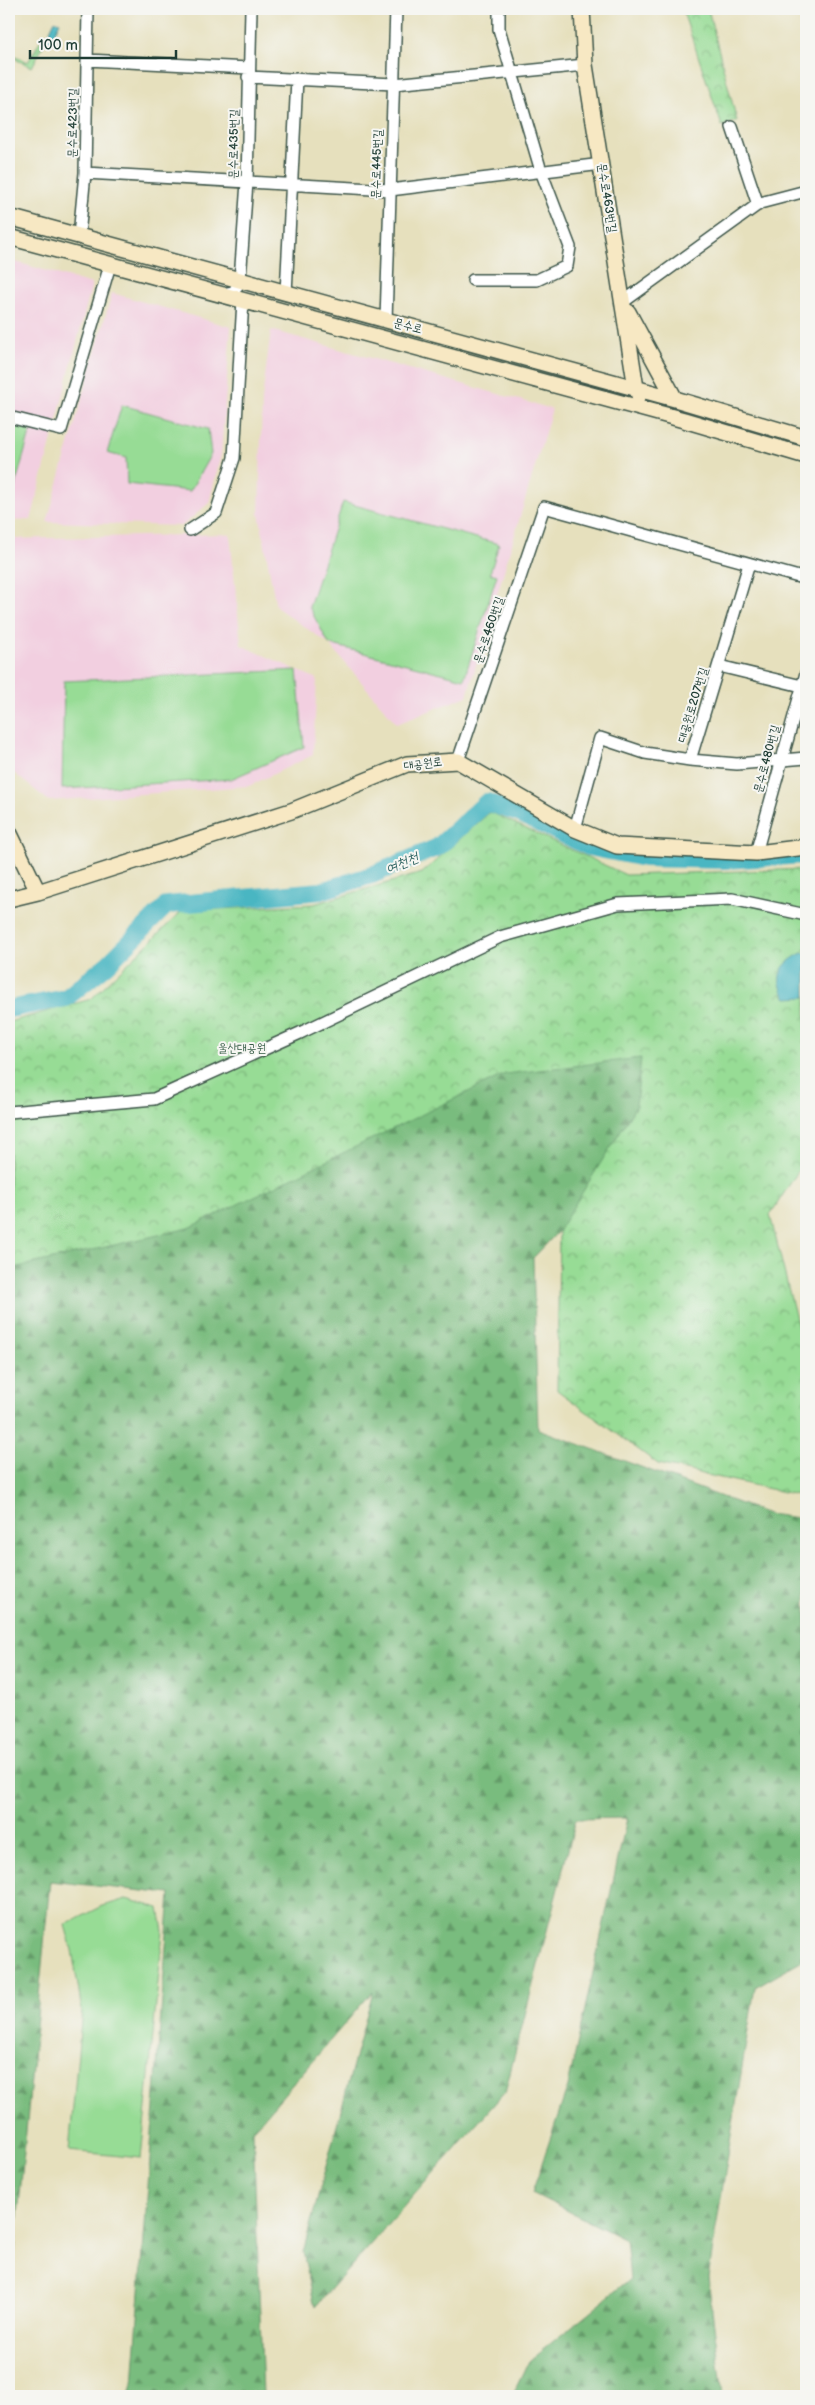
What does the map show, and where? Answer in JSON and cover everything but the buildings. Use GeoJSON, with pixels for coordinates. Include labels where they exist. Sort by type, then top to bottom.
{"type":"FeatureCollection","features":[{"type":"Feature","properties":{"kind":"main road","name":"문수로463번길"},"geometry":{"type":"LineString","coordinates":[[582,9],[585,66],[636,388]]}},
{"type":"Feature","properties":{"kind":"main road","name":"문수로"},"geometry":{"type":"LineString","coordinates":[[9,217],[675,398],[806,438]]}},
{"type":"Feature","properties":{"kind":"main road","name":"문수로"},"geometry":{"type":"LineString","coordinates":[[9,237],[656,412],[806,456]]}},
{"type":"Feature","properties":{"kind":"main road"},"geometry":{"type":"LineString","coordinates":[[318,321],[301,313],[298,305],[306,301],[324,303]]}},
{"type":"Feature","properties":{"kind":"main road"},"geometry":{"type":"LineString","coordinates":[[623,302],[675,398]]}},
{"type":"Feature","properties":{"kind":"main road"},"geometry":{"type":"LineString","coordinates":[[551,384],[570,386],[577,381],[576,374],[556,366]]}},
{"type":"Feature","properties":{"kind":"main road"},"geometry":{"type":"LineString","coordinates":[[595,396],[622,396],[636,388],[646,406],[656,412]]}},
{"type":"Feature","properties":{"kind":"main road","name":"대공원로"},"geometry":{"type":"LineString","coordinates":[[9,899],[38,892],[291,811],[407,764],[458,761],[575,830],[617,846],[756,853],[806,847]]}},
{"type":"Feature","properties":{"kind":"main road"},"geometry":{"type":"LineString","coordinates":[[9,832],[38,892]]}},
{"type":"Feature","properties":{"kind":"street","name":"문수로423번길"},"geometry":{"type":"LineString","coordinates":[[79,236],[85,173],[88,9]]}},
{"type":"Feature","properties":{"kind":"street","name":"문수로435번길"},"geometry":{"type":"LineString","coordinates":[[240,280],[247,182],[251,9]]}},
{"type":"Feature","properties":{"kind":"street","name":"문수로445번길"},"geometry":{"type":"LineString","coordinates":[[386,320],[396,9]]}},
{"type":"Feature","properties":{"kind":"street"},"geometry":{"type":"LineString","coordinates":[[473,280],[537,280],[567,266],[570,247],[542,172],[512,74],[499,29],[499,9]]}},
{"type":"Feature","properties":{"kind":"street"},"geometry":{"type":"LineString","coordinates":[[87,60],[249,72],[297,79],[394,84],[585,66]]}},
{"type":"Feature","properties":{"kind":"street"},"geometry":{"type":"LineString","coordinates":[[286,293],[297,79]]}},
{"type":"Feature","properties":{"kind":"street"},"geometry":{"type":"LineString","coordinates":[[732,127],[758,205]]}},
{"type":"Feature","properties":{"kind":"street"},"geometry":{"type":"LineString","coordinates":[[85,173],[390,190],[602,164]]}},
{"type":"Feature","properties":{"kind":"street"},"geometry":{"type":"LineString","coordinates":[[623,302],[758,205],[806,191]]}},
{"type":"Feature","properties":{"kind":"street"},"geometry":{"type":"LineString","coordinates":[[9,417],[61,430],[110,264]]}},
{"type":"Feature","properties":{"kind":"street"},"geometry":{"type":"LineString","coordinates":[[219,294],[234,292],[240,280]]}},
{"type":"Feature","properties":{"kind":"street"},"geometry":{"type":"LineString","coordinates":[[190,530],[216,513],[234,458],[243,300]]}},
{"type":"Feature","properties":{"kind":"street","name":"문수로460번길"},"geometry":{"type":"LineString","coordinates":[[458,761],[544,507],[749,564]]}},
{"type":"Feature","properties":{"kind":"street"},"geometry":{"type":"LineString","coordinates":[[749,564],[806,579]]}},
{"type":"Feature","properties":{"kind":"street","name":"대공원로207번길"},"geometry":{"type":"LineString","coordinates":[[575,830],[600,738],[645,753],[690,760],[749,564]]}},
{"type":"Feature","properties":{"kind":"street"},"geometry":{"type":"LineString","coordinates":[[718,666],[804,687]]}},
{"type":"Feature","properties":{"kind":"street","name":"문수로480번길"},"geometry":{"type":"LineString","coordinates":[[756,853],[781,761],[804,687],[806,673]]}},
{"type":"Feature","properties":{"kind":"street"},"geometry":{"type":"LineString","coordinates":[[690,760],[737,764],[806,758]]}},
{"type":"Feature","properties":{"kind":"street"},"geometry":{"type":"LineString","coordinates":[[9,1112],[154,1099],[300,1033],[500,936],[618,904],[732,899],[806,915]]}},
{"type":"Feature","properties":{"kind":"shaded area"},"geometry":{"type":"Polygon","coordinates":[[[9,260],[92,284],[31,520],[9,521],[9,260]]]}},
{"type":"Feature","properties":{"kind":"shaded area"},"geometry":{"type":"Polygon","coordinates":[[[112,293],[231,327],[221,455],[209,503],[182,526],[47,522],[112,293]]]}},
{"type":"Feature","properties":{"kind":"shaded area"},"geometry":{"type":"Polygon","coordinates":[[[271,330],[552,409],[467,696],[397,724],[329,644],[276,607],[259,513],[262,400],[271,330]]]}},
{"type":"Feature","properties":{"kind":"shaded area"},"geometry":{"type":"Polygon","coordinates":[[[230,534],[241,645],[317,679],[313,755],[249,786],[49,801],[9,769],[9,539],[230,534]]]}},
{"type":"Feature","properties":{"kind":"green space"},"geometry":{"type":"Polygon","coordinates":[[[682,9],[708,9],[737,121],[722,126],[682,9]]]}},
{"type":"Feature","properties":{"kind":"green space"},"geometry":{"type":"Polygon","coordinates":[[[40,41],[44,44],[32,67],[17,60],[14,55],[28,62],[40,41]]]}},
{"type":"Feature","properties":{"kind":"green space"},"geometry":{"type":"Polygon","coordinates":[[[122,405],[208,429],[211,454],[190,491],[127,484],[126,458],[107,453],[122,405]]]}},
{"type":"Feature","properties":{"kind":"green space"},"geometry":{"type":"Polygon","coordinates":[[[9,420],[32,426],[9,507],[9,420]]]}},
{"type":"Feature","properties":{"kind":"green space"},"geometry":{"type":"Polygon","coordinates":[[[343,502],[499,544],[490,573],[497,575],[464,679],[329,644],[309,607],[343,502]]]}},
{"type":"Feature","properties":{"kind":"green space"},"geometry":{"type":"Polygon","coordinates":[[[297,670],[304,747],[231,779],[62,789],[64,681],[297,670]]]}},
{"type":"Feature","properties":{"kind":"green space","name":"울산대공원"},"geometry":{"type":"Polygon","coordinates":[[[490,812],[626,875],[806,869],[806,1159],[770,1215],[803,1347],[806,1350],[806,1497],[658,1464],[557,1390],[559,1230],[636,1106],[641,1058],[505,1074],[189,1228],[9,1269],[9,1022],[91,999],[182,911],[314,904],[422,873],[490,812]]]}},
{"type":"Feature","properties":{"kind":"green space"},"geometry":{"type":"Polygon","coordinates":[[[714,933],[671,1113],[533,1258],[538,1429],[768,1514],[806,1519],[806,1958],[755,1987],[708,2278],[723,2396],[512,2396],[529,2361],[630,2279],[626,2240],[532,2193],[568,2086],[627,1818],[576,1819],[505,2092],[315,2307],[303,2252],[373,1991],[253,2130],[263,2396],[130,2396],[133,2384],[170,1894],[50,1881],[9,2309],[9,1134],[714,933]]]}},
{"type":"Feature","properties":{"kind":"green space"},"geometry":{"type":"Polygon","coordinates":[[[126,1899],[159,1908],[163,1931],[141,2158],[69,2151],[82,2010],[72,1950],[65,1925],[103,1906],[126,1899]]]}},
{"type":"Feature","properties":{"kind":"water"},"geometry":{"type":"Polygon","coordinates":[[[55,20],[60,22],[49,44],[45,41],[55,20]]]}},
{"type":"Feature","properties":{"kind":"water"},"geometry":{"type":"Polygon","coordinates":[[[802,953],[806,954],[806,997],[787,998],[780,984],[781,972],[789,961],[802,953]]]}},
{"type":"Feature","properties":{"kind":"waterway","name":"여천천"},"geometry":{"type":"LineString","coordinates":[[9,1009],[66,998],[108,964],[167,905],[321,891],[372,875],[438,847],[487,802],[518,813],[589,847],[644,858],[724,860],[806,855]]}}]}
